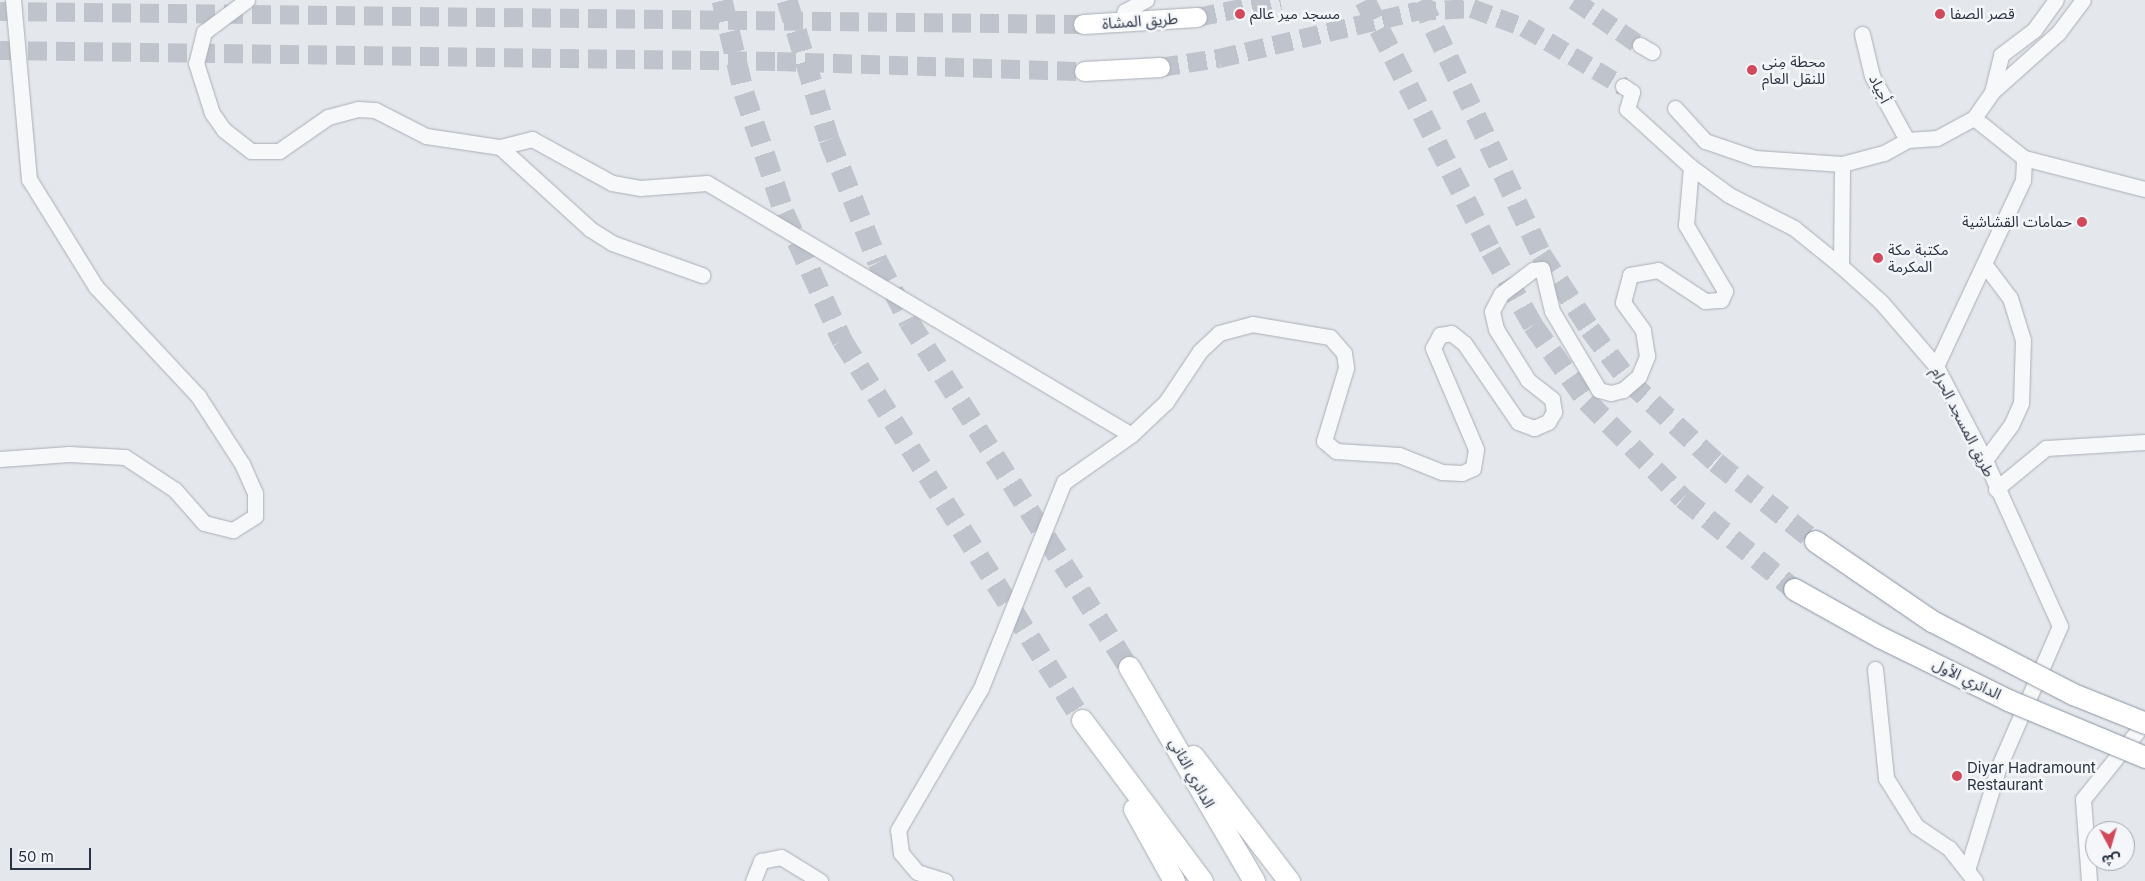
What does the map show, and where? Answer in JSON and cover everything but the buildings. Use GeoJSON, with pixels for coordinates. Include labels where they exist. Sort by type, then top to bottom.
{"type":"FeatureCollection","features":[{"type":"Feature","properties":{"kind":"highway"},"geometry":{"type":"LineString","coordinates":[[1815,541],[1932,621],[2073,694],[2145,722]]}},
{"type":"Feature","properties":{"kind":"highway","name":"الدائري الأول"},"geometry":{"type":"LineString","coordinates":[[1794,588],[1880,637],[2008,700],[2145,757]]}},
{"type":"Feature","properties":{"kind":"highway","name":"الدائري الثاني"},"geometry":{"type":"LineString","coordinates":[[1128,667],[1163,721],[1254,881]]}},
{"type":"Feature","properties":{"kind":"highway"},"geometry":{"type":"LineString","coordinates":[[1082,720],[1107,758],[1202,881]]}},
{"type":"Feature","properties":{"kind":"highway"},"geometry":{"type":"LineString","coordinates":[[1163,721],[1231,800],[1289,881]]}},
{"type":"Feature","properties":{"kind":"highway"},"geometry":{"type":"LineString","coordinates":[[1107,758],[1174,881]]}},
{"type":"Feature","properties":{"kind":"main road","name":"طريق المشاة"},"geometry":{"type":"LineString","coordinates":[[1083,24],[1197,17]]}},
{"type":"Feature","properties":{"kind":"main road"},"geometry":{"type":"LineString","coordinates":[[1084,71],[1160,67]]}},
{"type":"Feature","properties":{"kind":"street"},"geometry":{"type":"LineString","coordinates":[[0,459],[69,454],[125,457],[175,490],[204,523],[233,530],[255,516],[255,493],[242,464],[198,396],[96,287],[29,179],[14,0]]}},
{"type":"Feature","properties":{"kind":"street"},"geometry":{"type":"LineString","coordinates":[[247,0],[204,32],[196,63],[212,113],[224,130],[251,151],[279,151],[312,125],[358,109],[391,115],[426,136],[500,147],[532,139],[612,183],[640,188],[707,183],[1131,435]]}},
{"type":"Feature","properties":{"kind":"street"},"geometry":{"type":"LineString","coordinates":[[1120,23],[1125,11],[1146,0]]}},
{"type":"Feature","properties":{"kind":"street"},"geometry":{"type":"LineString","coordinates":[[1992,92],[2001,55],[2034,30],[2056,0]]}},
{"type":"Feature","properties":{"kind":"street"},"geometry":{"type":"LineString","coordinates":[[1675,108],[1705,141],[1755,158],[1842,164],[1884,153],[1907,140],[1936,138],[1974,118],[1992,92],[2058,34],[2083,0]]}},
{"type":"Feature","properties":{"kind":"street","name":"أجياد"},"geometry":{"type":"LineString","coordinates":[[1862,34],[1872,76],[1907,140]]}},
{"type":"Feature","properties":{"kind":"street","name":"طريق المسجد الحرام"},"geometry":{"type":"LineString","coordinates":[[1627,89],[1627,109],[1691,167],[1729,195],[1794,228],[1841,266],[1881,302],[1936,366],[1985,460],[1996,489],[2060,626],[1998,766],[1968,867]]}},
{"type":"Feature","properties":{"kind":"street"},"geometry":{"type":"LineString","coordinates":[[1974,118],[2024,158],[2145,189]]}},
{"type":"Feature","properties":{"kind":"street"},"geometry":{"type":"LineString","coordinates":[[500,147],[590,229],[612,243],[702,275]]}},
{"type":"Feature","properties":{"kind":"street"},"geometry":{"type":"LineString","coordinates":[[1936,366],[1985,265],[2023,180],[2024,158]]}},
{"type":"Feature","properties":{"kind":"street"},"geometry":{"type":"LineString","coordinates":[[1841,266],[1842,164]]}},
{"type":"Feature","properties":{"kind":"street"},"geometry":{"type":"LineString","coordinates":[[945,881],[917,872],[901,853],[898,830],[981,688],[1064,482],[1131,435],[1166,402],[1200,351],[1218,332],[1252,324],[1330,336],[1344,353],[1346,368],[1324,441],[1336,452],[1399,455],[1442,472],[1462,473],[1473,468],[1476,449],[1433,348],[1440,335],[1451,333],[1464,342],[1518,422],[1534,428],[1548,422],[1554,412],[1552,399],[1528,380],[1496,329],[1492,311],[1501,294],[1533,270],[1542,269],[1552,311],[1599,390],[1611,393],[1623,390],[1638,376],[1647,356],[1643,330],[1623,302],[1630,275],[1658,270],[1705,301],[1721,300],[1722,285],[1690,238],[1686,225],[1691,167]]}},
{"type":"Feature","properties":{"kind":"street"},"geometry":{"type":"LineString","coordinates":[[1985,265],[2010,298],[2023,340],[2021,403],[2012,425],[1985,460]]}},
{"type":"Feature","properties":{"kind":"street"},"geometry":{"type":"LineString","coordinates":[[1996,489],[2046,448],[2145,442]]}},
{"type":"Feature","properties":{"kind":"street"},"geometry":{"type":"LineString","coordinates":[[1875,669],[1886,778],[1916,826],[1949,848],[1968,867],[1975,881]]}},
{"type":"Feature","properties":{"kind":"street"},"geometry":{"type":"LineString","coordinates":[[2089,881],[2082,799],[2145,722]]}},
{"type":"Feature","properties":{"kind":"street"},"geometry":{"type":"LineString","coordinates":[[753,881],[761,861],[781,857],[820,881]]}},
{"type":"Feature","properties":{"kind":"tunnel"},"geometry":{"type":"LineString","coordinates":[[722,0],[744,93],[784,212],[842,340],[1082,720]]}},
{"type":"Feature","properties":{"kind":"tunnel"},"geometry":{"type":"LineString","coordinates":[[787,0],[829,139],[878,262],[909,321],[1129,667]]}},
{"type":"Feature","properties":{"kind":"tunnel"},"geometry":{"type":"LineString","coordinates":[[1197,17],[1280,0]]}},
{"type":"Feature","properties":{"kind":"tunnel"},"geometry":{"type":"LineString","coordinates":[[1365,0],[1491,251],[1533,325],[1587,401],[1683,498],[1794,589]]}},
{"type":"Feature","properties":{"kind":"tunnel"},"geometry":{"type":"LineString","coordinates":[[1421,0],[1541,254],[1590,329],[1629,381],[1716,462],[1815,541]]}},
{"type":"Feature","properties":{"kind":"tunnel"},"geometry":{"type":"LineString","coordinates":[[1574,0],[1640,45]]}},
{"type":"Feature","properties":{"kind":"tunnel"},"geometry":{"type":"LineString","coordinates":[[1160,67],[1219,58],[1417,11],[1472,8],[1524,27],[1623,86]]}},
{"type":"Feature","properties":{"kind":"tunnel"},"geometry":{"type":"LineString","coordinates":[[0,11],[1083,24]]}},
{"type":"Feature","properties":{"kind":"tunnel"},"geometry":{"type":"LineString","coordinates":[[0,50],[777,61],[1084,71]]}},
{"type":"Feature","properties":{"kind":"place","name":"مسجد مير عالم"},"geometry":{"type":"Point","coordinates":[1240,14]}},
{"type":"Feature","properties":{"kind":"place","name":"قصر الصفا"},"geometry":{"type":"Point","coordinates":[1940,14]}},
{"type":"Feature","properties":{"kind":"place","name":"محطة مِنى للنقل العام"},"geometry":{"type":"Point","coordinates":[1752,70]}},
{"type":"Feature","properties":{"kind":"place","name":"حمامات القشاشية"},"geometry":{"type":"Point","coordinates":[2082,222]}},
{"type":"Feature","properties":{"kind":"place","name":"مكتبة مكة المكرمة"},"geometry":{"type":"Point","coordinates":[1878,258]}},
{"type":"Feature","properties":{"kind":"place","name":"Diyar Hadramount Restaurant"},"geometry":{"type":"Point","coordinates":[1957,776]}}]}
